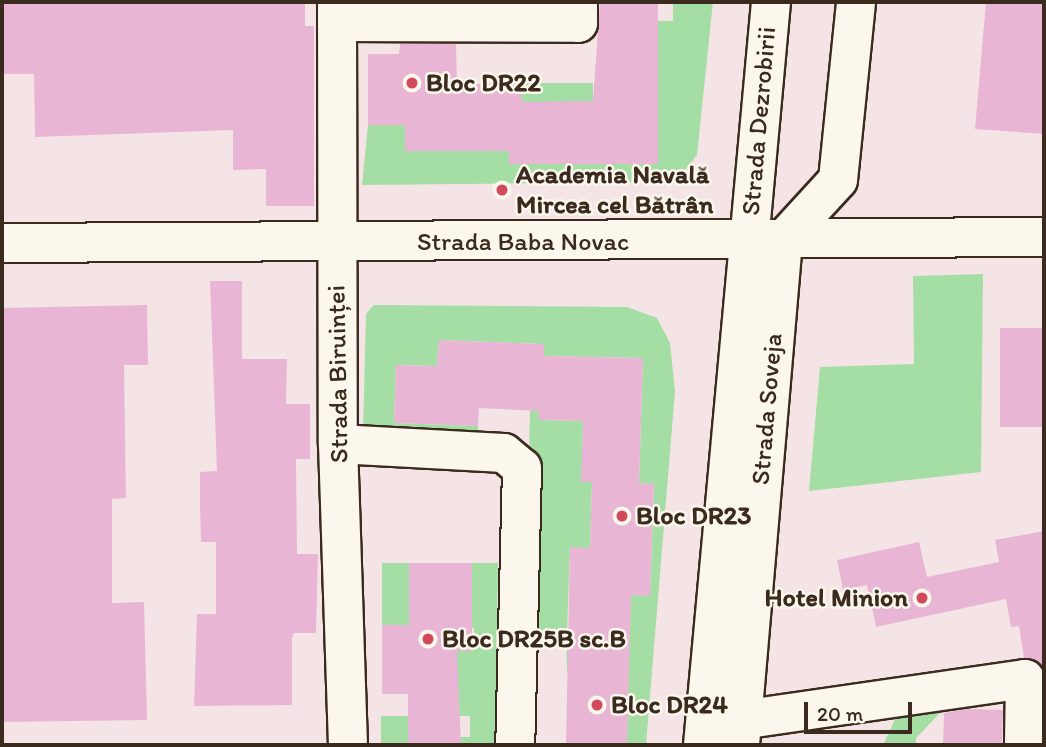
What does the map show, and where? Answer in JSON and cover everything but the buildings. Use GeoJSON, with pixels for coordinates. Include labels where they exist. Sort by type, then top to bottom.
{"type":"FeatureCollection","features":[{"type":"Feature","properties":{"kind":"main road"},"geometry":{"type":"LineString","coordinates":[[337,12],[578,23],[578,2]]}},
{"type":"Feature","properties":{"kind":"main road","name":"Strada Dezrobirii"},"geometry":{"type":"LineString","coordinates":[[766,240],[771,2]]}},
{"type":"Feature","properties":{"kind":"main road","name":"Strada Dezrobirii"},"geometry":{"type":"LineString","coordinates":[[766,240],[838,180],[856,2]]}},
{"type":"Feature","properties":{"kind":"main road","name":"Strada Biruinței"},"geometry":{"type":"LineString","coordinates":[[337,12],[338,444],[348,745]]}},
{"type":"Feature","properties":{"kind":"main road","name":"Strada Baba Novac"},"geometry":{"type":"LineString","coordinates":[[2,243],[1044,237]]}},
{"type":"Feature","properties":{"kind":"main road","name":"Strada Soveja"},"geometry":{"type":"LineString","coordinates":[[740,733],[766,240]]}},
{"type":"Feature","properties":{"kind":"main road","name":"Strada Soveja"},"geometry":{"type":"LineString","coordinates":[[703,745],[766,240]]}},
{"type":"Feature","properties":{"kind":"main road"},"geometry":{"type":"LineString","coordinates":[[338,444],[504,453],[523,468],[515,745]]}},
{"type":"Feature","properties":{"kind":"main road"},"geometry":{"type":"LineString","coordinates":[[740,733],[787,729],[1025,679],[1024,745]]}},
{"type":"Feature","properties":{"kind":"green space"},"geometry":{"type":"Polygon","coordinates":[[[673,2],[713,2],[697,155],[686,169],[658,182],[362,185],[368,125],[405,125],[405,151],[509,151],[657,164],[658,21],[673,21],[673,2]]]}},
{"type":"Feature","properties":{"kind":"green space"},"geometry":{"type":"Polygon","coordinates":[[[521,83],[593,83],[593,102],[521,102],[521,83]]]}},
{"type":"Feature","properties":{"kind":"green space"},"geometry":{"type":"Polygon","coordinates":[[[983,274],[981,472],[809,491],[820,367],[914,364],[913,276],[983,274]]]}},
{"type":"Feature","properties":{"kind":"green space"},"geometry":{"type":"Polygon","coordinates":[[[374,305],[627,307],[657,318],[670,343],[675,391],[646,745],[627,745],[628,673],[567,672],[566,634],[525,632],[530,410],[539,411],[539,420],[583,421],[582,482],[592,482],[590,548],[570,548],[567,634],[629,636],[631,595],[650,595],[654,484],[639,483],[643,358],[544,356],[544,344],[439,340],[437,366],[396,365],[394,423],[478,426],[478,442],[363,433],[366,314],[374,305]]]}},
{"type":"Feature","properties":{"kind":"green space"},"geometry":{"type":"Polygon","coordinates":[[[382,563],[409,563],[409,625],[382,625],[382,563]]]}},
{"type":"Feature","properties":{"kind":"green space"},"geometry":{"type":"Polygon","coordinates":[[[472,563],[498,563],[495,745],[461,745],[461,737],[470,737],[470,716],[437,716],[450,650],[474,650],[474,628],[463,627],[472,563]]]}},
{"type":"Feature","properties":{"kind":"green space"},"geometry":{"type":"Polygon","coordinates":[[[944,709],[916,738],[916,745],[883,745],[897,715],[944,709]]]}},
{"type":"Feature","properties":{"kind":"green space"},"geometry":{"type":"Polygon","coordinates":[[[381,716],[408,716],[408,745],[381,745],[381,716]]]}},
{"type":"Feature","properties":{"kind":"place","name":"Bloc DR22"},"geometry":{"type":"Point","coordinates":[412,83]}},
{"type":"Feature","properties":{"kind":"place","name":"Academia Navală Mircea cel Bătrân"},"geometry":{"type":"Point","coordinates":[502,190]}},
{"type":"Feature","properties":{"kind":"place","name":"Bloc DR23"},"geometry":{"type":"Point","coordinates":[622,516]}},
{"type":"Feature","properties":{"kind":"place","name":"Hotel Minion"},"geometry":{"type":"Point","coordinates":[922,598]}},
{"type":"Feature","properties":{"kind":"place","name":"Bloc DR25B sc.B"},"geometry":{"type":"Point","coordinates":[428,639]}},
{"type":"Feature","properties":{"kind":"place","name":"Bloc DR24"},"geometry":{"type":"Point","coordinates":[597,705]}}]}
